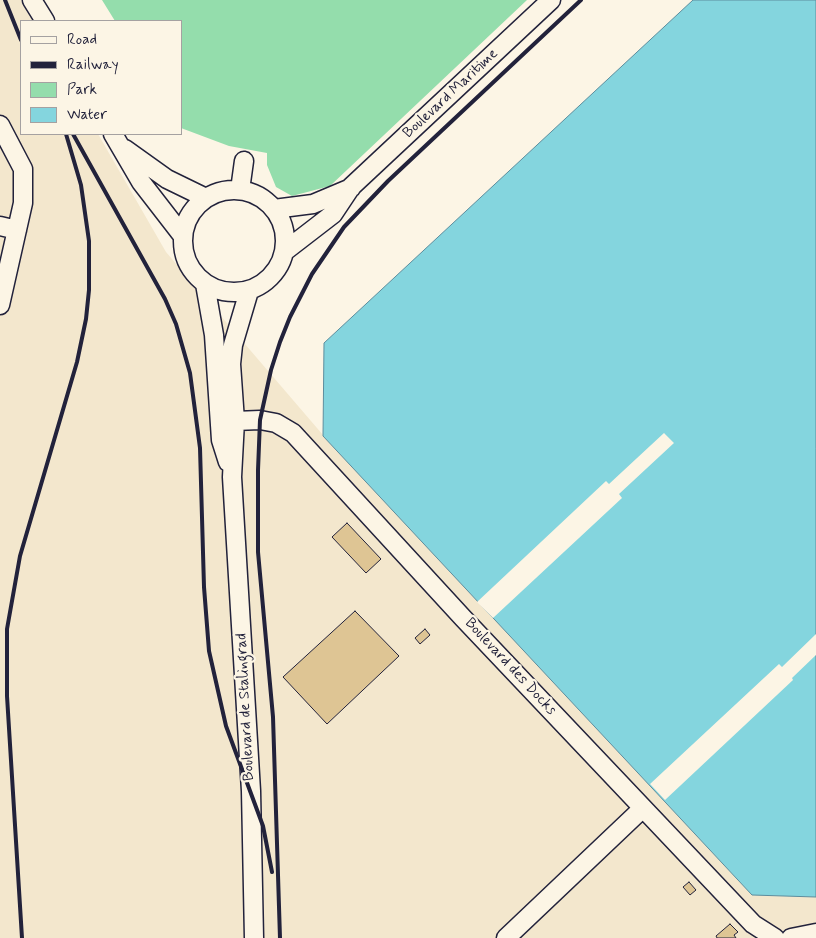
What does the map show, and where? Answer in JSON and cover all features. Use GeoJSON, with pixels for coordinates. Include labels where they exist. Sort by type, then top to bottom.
{"type":"FeatureCollection","features":[{"type":"Feature","properties":{"kind":"street"},"geometry":{"type":"LineString","coordinates":[[32,0],[44,20]]}},
{"type":"Feature","properties":{"kind":"street","name":"Boulevard Maritime"},"geometry":{"type":"LineString","coordinates":[[285,251],[333,214],[352,187],[551,0]]}},
{"type":"Feature","properties":{"kind":"street"},"geometry":{"type":"LineString","coordinates":[[0,125],[23,169],[23,203],[9,228],[0,305]]}},
{"type":"Feature","properties":{"kind":"street"},"geometry":{"type":"LineString","coordinates":[[116,139],[167,179],[206,198]]}},
{"type":"Feature","properties":{"kind":"street"},"geometry":{"type":"LineString","coordinates":[[116,139],[142,182],[182,235]]}},
{"type":"Feature","properties":{"kind":"street"},"geometry":{"type":"LineString","coordinates":[[240,190],[244,160]]}},
{"type":"Feature","properties":{"kind":"street","name":"Boulevard Maritime"},"geometry":{"type":"LineString","coordinates":[[274,209],[313,204],[352,187]]}},
{"type":"Feature","properties":{"kind":"street"},"geometry":{"type":"LineString","coordinates":[[240,190],[259,196],[274,209],[284,229],[285,251],[276,271],[268,280],[249,291],[226,293],[198,279],[187,263],[182,235],[192,210],[206,198],[222,191],[240,190]]}},
{"type":"Feature","properties":{"kind":"street","name":"Boulevard de Stalingrad"},"geometry":{"type":"LineString","coordinates":[[205,284],[214,336],[222,440],[232,477]]}},
{"type":"Feature","properties":{"kind":"street","name":"Boulevard de Stalingrad"},"geometry":{"type":"LineString","coordinates":[[249,291],[233,345],[231,364],[235,421],[232,477],[251,792],[254,938]]}},
{"type":"Feature","properties":{"kind":"street","name":"Boulevard des Docks"},"geometry":{"type":"LineString","coordinates":[[235,421],[260,420],[276,424],[293,433],[643,808],[753,924],[767,936]]}},
{"type":"Feature","properties":{"kind":"street"},"geometry":{"type":"LineString","coordinates":[[506,938],[643,808]]}},
{"type":"Feature","properties":{"kind":"street"},"geometry":{"type":"LineString","coordinates":[[791,938],[816,933]]}},
{"type":"Feature","properties":{"kind":"shaded area"},"geometry":{"type":"Polygon","coordinates":[[[0,0],[21,0],[32,20],[20,20],[20,135],[99,135],[166,252],[323,435],[752,895],[816,897],[816,938],[0,938],[0,0]]]}},
{"type":"Feature","properties":{"kind":"green space"},"geometry":{"type":"Polygon","coordinates":[[[102,0],[527,0],[330,186],[292,196],[276,187],[267,165],[267,153],[229,146],[182,128],[182,20],[114,20],[102,0]]]}},
{"type":"Feature","properties":{"kind":"water"},"geometry":{"type":"Polygon","coordinates":[[[693,0],[816,0],[816,897],[752,895],[323,436],[324,343],[693,0]]]}},
{"type":"Feature","properties":{"kind":"pier"},"geometry":{"type":"Polygon","coordinates":[[[664,433],[674,443],[619,494],[622,498],[493,618],[477,602],[606,481],[609,484],[664,433]]]}},
{"type":"Feature","properties":{"kind":"pier"},"geometry":{"type":"Polygon","coordinates":[[[816,634],[816,655],[792,678],[793,680],[665,800],[650,784],[779,664],[782,667],[816,634]]]}},
{"type":"Feature","properties":{"kind":"building"},"geometry":{"type":"Polygon","coordinates":[[[347,523],[381,559],[366,573],[332,537],[347,523]]]}},
{"type":"Feature","properties":{"kind":"building"},"geometry":{"type":"Polygon","coordinates":[[[355,611],[399,656],[327,724],[283,677],[355,611]]]}},
{"type":"Feature","properties":{"kind":"building"},"geometry":{"type":"Polygon","coordinates":[[[425,629],[430,635],[420,644],[415,638],[425,629]]]}},
{"type":"Feature","properties":{"kind":"building"},"geometry":{"type":"Polygon","coordinates":[[[689,882],[696,890],[690,895],[683,887],[689,882]]]}},
{"type":"Feature","properties":{"kind":"building"},"geometry":{"type":"Polygon","coordinates":[[[730,924],[738,932],[734,935],[736,938],[717,938],[716,936],[730,924]]]}},
{"type":"Feature","properties":{"kind":"railway"},"geometry":{"type":"LineString","coordinates":[[5,0],[20,38]]}},
{"type":"Feature","properties":{"kind":"railway"},"geometry":{"type":"LineString","coordinates":[[280,938],[273,717],[258,552],[260,420],[271,370],[290,317],[312,274],[344,227],[388,181],[581,0]]}},
{"type":"Feature","properties":{"kind":"railway"},"geometry":{"type":"LineString","coordinates":[[22,938],[7,696],[7,629],[20,556],[77,362],[86,319],[89,290],[89,241],[81,185],[66,135]]}},
{"type":"Feature","properties":{"kind":"railway"},"geometry":{"type":"LineString","coordinates":[[74,135],[165,299],[176,324],[190,373],[200,448],[204,587],[209,651],[226,726],[263,826],[272,872]]}}]}
